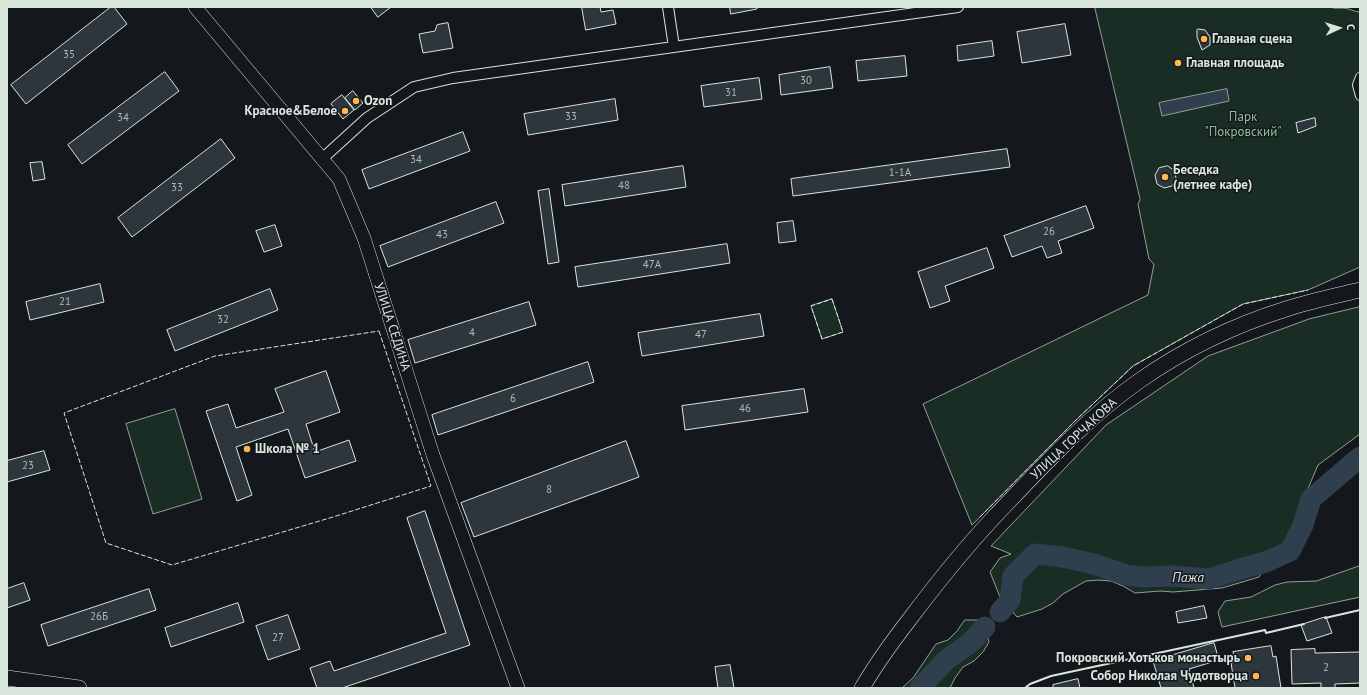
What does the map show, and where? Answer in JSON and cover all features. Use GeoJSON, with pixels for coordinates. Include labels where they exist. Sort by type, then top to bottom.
{"type":"FeatureCollection","features":[{"type":"Feature","properties":{"kind":"main road","name":"УЛИЦА ГОРЧАКОВА"},"geometry":{"type":"LineString","coordinates":[[862,688],[888,648],[943,575],[968,546],[1038,471],[1107,405],[1139,381],[1208,341],[1286,309],[1360,290]]}},
{"type":"Feature","properties":{"kind":"main road"},"geometry":{"type":"LineString","coordinates":[[7,678],[78,688]]}},
{"type":"Feature","properties":{"kind":"street","name":"УЛИЦА СЕДИНА"},"geometry":{"type":"LineString","coordinates":[[195,7],[339,179],[364,238],[433,455],[518,688]]}},
{"type":"Feature","properties":{"kind":"street"},"geometry":{"type":"LineString","coordinates":[[668,7],[674,47]]}},
{"type":"Feature","properties":{"kind":"street"},"geometry":{"type":"LineString","coordinates":[[322,159],[367,118],[414,87],[453,78],[958,7]]}},
{"type":"Feature","properties":{"kind":"street"},"geometry":{"type":"LineString","coordinates":[[1360,77],[1356,85],[1360,96]]}},
{"type":"Feature","properties":{"kind":"green space","name":"Парк \"Покровский\""},"geometry":{"type":"Polygon","coordinates":[[[1095,7],[1330,7],[1345,8],[1360,12],[1360,267],[1308,290],[1243,304],[1133,366],[1075,421],[972,525],[923,404],[1148,295],[1154,264],[1149,259],[1138,204],[1140,200],[1095,7]]]}},
{"type":"Feature","properties":{"kind":"green space"},"geometry":{"type":"Polygon","coordinates":[[[832,299],[843,332],[822,339],[811,306],[832,299]]]}},
{"type":"Feature","properties":{"kind":"green space"},"geometry":{"type":"Polygon","coordinates":[[[1360,307],[1360,434],[1318,465],[1283,547],[1261,553],[1265,565],[1259,577],[1222,588],[1135,593],[1111,581],[1086,581],[1063,594],[1053,603],[1042,609],[1017,617],[1000,597],[990,572],[1000,558],[1011,554],[991,546],[1106,425],[1208,356],[1309,319],[1360,307]]]}},
{"type":"Feature","properties":{"kind":"green space"},"geometry":{"type":"Polygon","coordinates":[[[175,409],[202,499],[153,514],[126,424],[175,409]]]}},
{"type":"Feature","properties":{"kind":"green space"},"geometry":{"type":"Polygon","coordinates":[[[1360,566],[1360,597],[1222,627],[1218,612],[1225,601],[1251,597],[1275,585],[1287,582],[1316,581],[1360,566]]]}},
{"type":"Feature","properties":{"kind":"green space"},"geometry":{"type":"Polygon","coordinates":[[[965,620],[978,620],[986,630],[989,642],[983,652],[974,661],[963,667],[950,688],[902,688],[913,678],[936,644],[948,640],[965,620]]]}},
{"type":"Feature","properties":{"kind":"water"},"geometry":{"type":"Polygon","coordinates":[[[1227,89],[1229,101],[1162,116],[1159,103],[1227,89]]]}},
{"type":"Feature","properties":{"kind":"building"},"geometry":{"type":"Polygon","coordinates":[[[111,7],[114,7],[127,24],[26,104],[11,85],[111,7]]]}},
{"type":"Feature","properties":{"kind":"building"},"geometry":{"type":"Polygon","coordinates":[[[371,7],[391,7],[378,17],[371,7]]]}},
{"type":"Feature","properties":{"kind":"building"},"geometry":{"type":"Polygon","coordinates":[[[582,7],[600,7],[601,12],[613,10],[616,24],[586,30],[582,7]]]}},
{"type":"Feature","properties":{"kind":"building"},"geometry":{"type":"Polygon","coordinates":[[[730,7],[757,7],[757,9],[731,14],[730,7]]]}},
{"type":"Feature","properties":{"kind":"building"},"geometry":{"type":"Polygon","coordinates":[[[448,23],[453,48],[423,53],[419,34],[435,31],[437,25],[448,23]]]}},
{"type":"Feature","properties":{"kind":"building"},"geometry":{"type":"Polygon","coordinates":[[[1065,24],[1071,55],[1022,63],[1017,32],[1065,24]]]}},
{"type":"Feature","properties":{"kind":"building","name":"Главная сцена"},"geometry":{"type":"Polygon","coordinates":[[[1198,29],[1205,30],[1210,37],[1210,45],[1202,50],[1197,37],[1198,29]]]}},
{"type":"Feature","properties":{"kind":"building"},"geometry":{"type":"Polygon","coordinates":[[[992,41],[994,56],[958,61],[957,46],[992,41]]]}},
{"type":"Feature","properties":{"kind":"building"},"geometry":{"type":"Polygon","coordinates":[[[905,56],[907,76],[858,81],[856,61],[905,56]]]}},
{"type":"Feature","properties":{"kind":"building"},"geometry":{"type":"Polygon","coordinates":[[[830,67],[833,88],[781,95],[779,75],[830,67]]]}},
{"type":"Feature","properties":{"kind":"building"},"geometry":{"type":"Polygon","coordinates":[[[165,72],[179,91],[82,164],[68,145],[165,72]]]}},
{"type":"Feature","properties":{"kind":"building"},"geometry":{"type":"Polygon","coordinates":[[[759,78],[762,99],[704,107],[701,86],[759,78]]]}},
{"type":"Feature","properties":{"kind":"building"},"geometry":{"type":"Polygon","coordinates":[[[353,91],[363,103],[355,110],[345,98],[353,91]]]}},
{"type":"Feature","properties":{"kind":"building"},"geometry":{"type":"Polygon","coordinates":[[[342,95],[354,110],[343,119],[331,104],[342,95]]]}},
{"type":"Feature","properties":{"kind":"building"},"geometry":{"type":"Polygon","coordinates":[[[615,99],[618,120],[528,135],[524,114],[615,99]]]}},
{"type":"Feature","properties":{"kind":"building"},"geometry":{"type":"Polygon","coordinates":[[[1315,118],[1316,126],[1298,133],[1296,123],[1315,118]]]}},
{"type":"Feature","properties":{"kind":"building"},"geometry":{"type":"Polygon","coordinates":[[[463,132],[470,151],[369,189],[362,170],[463,132]]]}},
{"type":"Feature","properties":{"kind":"building"},"geometry":{"type":"Polygon","coordinates":[[[221,139],[235,158],[132,237],[118,218],[221,139]]]}},
{"type":"Feature","properties":{"kind":"building"},"geometry":{"type":"Polygon","coordinates":[[[1007,149],[1010,167],[793,196],[791,179],[1007,149]]]}},
{"type":"Feature","properties":{"kind":"building"},"geometry":{"type":"Polygon","coordinates":[[[42,162],[45,179],[33,181],[30,163],[42,162]]]}},
{"type":"Feature","properties":{"kind":"building"},"geometry":{"type":"Polygon","coordinates":[[[683,166],[686,187],[565,206],[562,185],[683,166]]]}},
{"type":"Feature","properties":{"kind":"building","name":"Беседка (летнее кафе)"},"geometry":{"type":"Polygon","coordinates":[[[1168,166],[1175,171],[1176,179],[1172,186],[1164,188],[1157,184],[1155,175],[1159,168],[1168,166]]]}},
{"type":"Feature","properties":{"kind":"building"},"geometry":{"type":"Polygon","coordinates":[[[549,189],[559,262],[548,264],[538,191],[549,189]]]}},
{"type":"Feature","properties":{"kind":"building"},"geometry":{"type":"Polygon","coordinates":[[[496,202],[504,223],[388,267],[380,246],[496,202]]]}},
{"type":"Feature","properties":{"kind":"building"},"geometry":{"type":"Polygon","coordinates":[[[1086,206],[1094,228],[1058,241],[1062,253],[1047,258],[1042,246],[1012,257],[1004,236],[1086,206]]]}},
{"type":"Feature","properties":{"kind":"building"},"geometry":{"type":"Polygon","coordinates":[[[793,221],[796,241],[779,243],[777,223],[793,221]]]}},
{"type":"Feature","properties":{"kind":"building"},"geometry":{"type":"Polygon","coordinates":[[[275,225],[282,246],[264,252],[256,231],[275,225]]]}},
{"type":"Feature","properties":{"kind":"building"},"geometry":{"type":"Polygon","coordinates":[[[727,244],[730,263],[578,287],[575,267],[727,244]]]}},
{"type":"Feature","properties":{"kind":"building"},"geometry":{"type":"Polygon","coordinates":[[[987,248],[994,268],[945,286],[950,301],[930,308],[918,272],[987,248]]]}},
{"type":"Feature","properties":{"kind":"building"},"geometry":{"type":"Polygon","coordinates":[[[100,284],[104,302],[30,320],[26,302],[100,284]]]}},
{"type":"Feature","properties":{"kind":"building"},"geometry":{"type":"Polygon","coordinates":[[[270,289],[278,310],[175,351],[167,330],[270,289]]]}},
{"type":"Feature","properties":{"kind":"building"},"geometry":{"type":"Polygon","coordinates":[[[529,302],[536,325],[415,363],[408,340],[529,302]]]}},
{"type":"Feature","properties":{"kind":"building"},"geometry":{"type":"Polygon","coordinates":[[[760,314],[764,336],[642,356],[638,333],[760,314]]]}},
{"type":"Feature","properties":{"kind":"building"},"geometry":{"type":"Polygon","coordinates":[[[588,362],[594,382],[438,435],[432,415],[588,362]]]}},
{"type":"Feature","properties":{"kind":"building"},"geometry":{"type":"Polygon","coordinates":[[[326,371],[340,412],[306,424],[315,452],[349,440],[356,461],[305,478],[288,429],[236,447],[252,495],[237,501],[206,411],[228,404],[236,428],[284,412],[275,389],[326,371]]]}},
{"type":"Feature","properties":{"kind":"building"},"geometry":{"type":"Polygon","coordinates":[[[804,389],[808,412],[685,430],[682,406],[804,389]]]}},
{"type":"Feature","properties":{"kind":"building"},"geometry":{"type":"Polygon","coordinates":[[[626,441],[639,477],[474,537],[461,503],[626,441]]]}},
{"type":"Feature","properties":{"kind":"building"},"geometry":{"type":"Polygon","coordinates":[[[44,451],[50,470],[7,482],[7,461],[44,451]]]}},
{"type":"Feature","properties":{"kind":"building"},"geometry":{"type":"Polygon","coordinates":[[[425,511],[470,645],[342,688],[317,688],[310,668],[330,661],[334,671],[446,633],[407,518],[425,511]]]}},
{"type":"Feature","properties":{"kind":"building"},"geometry":{"type":"Polygon","coordinates":[[[24,583],[30,600],[7,608],[7,589],[24,583]]]}},
{"type":"Feature","properties":{"kind":"building"},"geometry":{"type":"Polygon","coordinates":[[[149,589],[156,610],[48,646],[41,625],[149,589]]]}},
{"type":"Feature","properties":{"kind":"building"},"geometry":{"type":"Polygon","coordinates":[[[238,603],[244,622],[171,647],[165,628],[238,603]]]}},
{"type":"Feature","properties":{"kind":"building"},"geometry":{"type":"Polygon","coordinates":[[[1204,606],[1207,618],[1178,623],[1176,612],[1204,606]]]}},
{"type":"Feature","properties":{"kind":"building"},"geometry":{"type":"Polygon","coordinates":[[[288,615],[300,649],[268,660],[256,626],[288,615]]]}},
{"type":"Feature","properties":{"kind":"building"},"geometry":{"type":"Polygon","coordinates":[[[1326,617],[1332,633],[1307,641],[1301,625],[1326,617]]]}},
{"type":"Feature","properties":{"kind":"building"},"geometry":{"type":"Polygon","coordinates":[[[1214,643],[1219,660],[1189,669],[1194,688],[1161,688],[1153,661],[1214,643]]]}},
{"type":"Feature","properties":{"kind":"building","name":"Собор Николая Чудотворца"},"geometry":{"type":"Polygon","coordinates":[[[1271,646],[1273,657],[1276,656],[1281,688],[1235,688],[1231,663],[1235,662],[1233,652],[1271,646]]]}},
{"type":"Feature","properties":{"kind":"building"},"geometry":{"type":"Polygon","coordinates":[[[1315,649],[1315,653],[1360,652],[1360,683],[1335,684],[1335,688],[1321,688],[1321,683],[1292,684],[1291,650],[1315,649]]]}},
{"type":"Feature","properties":{"kind":"building"},"geometry":{"type":"Polygon","coordinates":[[[730,665],[734,688],[718,688],[715,667],[730,665]]]}},
{"type":"Feature","properties":{"kind":"building"},"geometry":{"type":"Polygon","coordinates":[[[1078,679],[1080,688],[1053,688],[1053,685],[1078,679]]]}},
{"type":"Feature","properties":{"kind":"waterway","name":"Пажа"},"geometry":{"type":"LineString","coordinates":[[1000,612],[1010,600],[1013,576],[1035,554],[1063,557],[1094,564],[1126,575],[1142,577],[1172,576],[1209,579],[1266,562],[1290,551],[1303,525],[1311,499],[1360,457]]}},
{"type":"Feature","properties":{"kind":"waterway","name":"Пажа"},"geometry":{"type":"LineString","coordinates":[[920,688],[946,660],[970,643],[985,627]]}},
{"type":"Feature","properties":{"kind":"fence"},"geometry":{"type":"LineString","coordinates":[[980,517],[1075,421],[1133,366],[1243,304],[1308,290]]}},
{"type":"Feature","properties":{"kind":"fence"},"geometry":{"type":"LineString","coordinates":[[832,299],[843,332],[822,339],[811,306],[832,299]]}},
{"type":"Feature","properties":{"kind":"fence"},"geometry":{"type":"LineString","coordinates":[[379,331],[431,486],[172,565],[106,543],[64,413],[215,356],[379,331]]}},
{"type":"Feature","properties":{"kind":"wall"},"geometry":{"type":"LineString","coordinates":[[1325,618],[1360,610]]}},
{"type":"Feature","properties":{"kind":"wall"},"geometry":{"type":"LineString","coordinates":[[1025,688],[1030,684],[1051,676],[1265,630],[1266,633],[1304,624]]}},
{"type":"Feature","properties":{"kind":"place","name":"Главная сцена"},"geometry":{"type":"Point","coordinates":[1204,39]}},
{"type":"Feature","properties":{"kind":"place","name":"Главная площадь"},"geometry":{"type":"Point","coordinates":[1178,63]}},
{"type":"Feature","properties":{"kind":"place","name":"Ozon"},"geometry":{"type":"Point","coordinates":[356,101]}},
{"type":"Feature","properties":{"kind":"place","name":"Красное&Белое"},"geometry":{"type":"Point","coordinates":[345,111]}},
{"type":"Feature","properties":{"kind":"place","name":"Беседка (летнее кафе)"},"geometry":{"type":"Point","coordinates":[1165,177]}},
{"type":"Feature","properties":{"kind":"place","name":"Школа № 1"},"geometry":{"type":"Point","coordinates":[247,449]}},
{"type":"Feature","properties":{"kind":"place","name":"Покровский Хотьков монастырь"},"geometry":{"type":"Point","coordinates":[1248,658]}},
{"type":"Feature","properties":{"kind":"place","name":"Собор Николая Чудотворца"},"geometry":{"type":"Point","coordinates":[1256,676]}}]}
